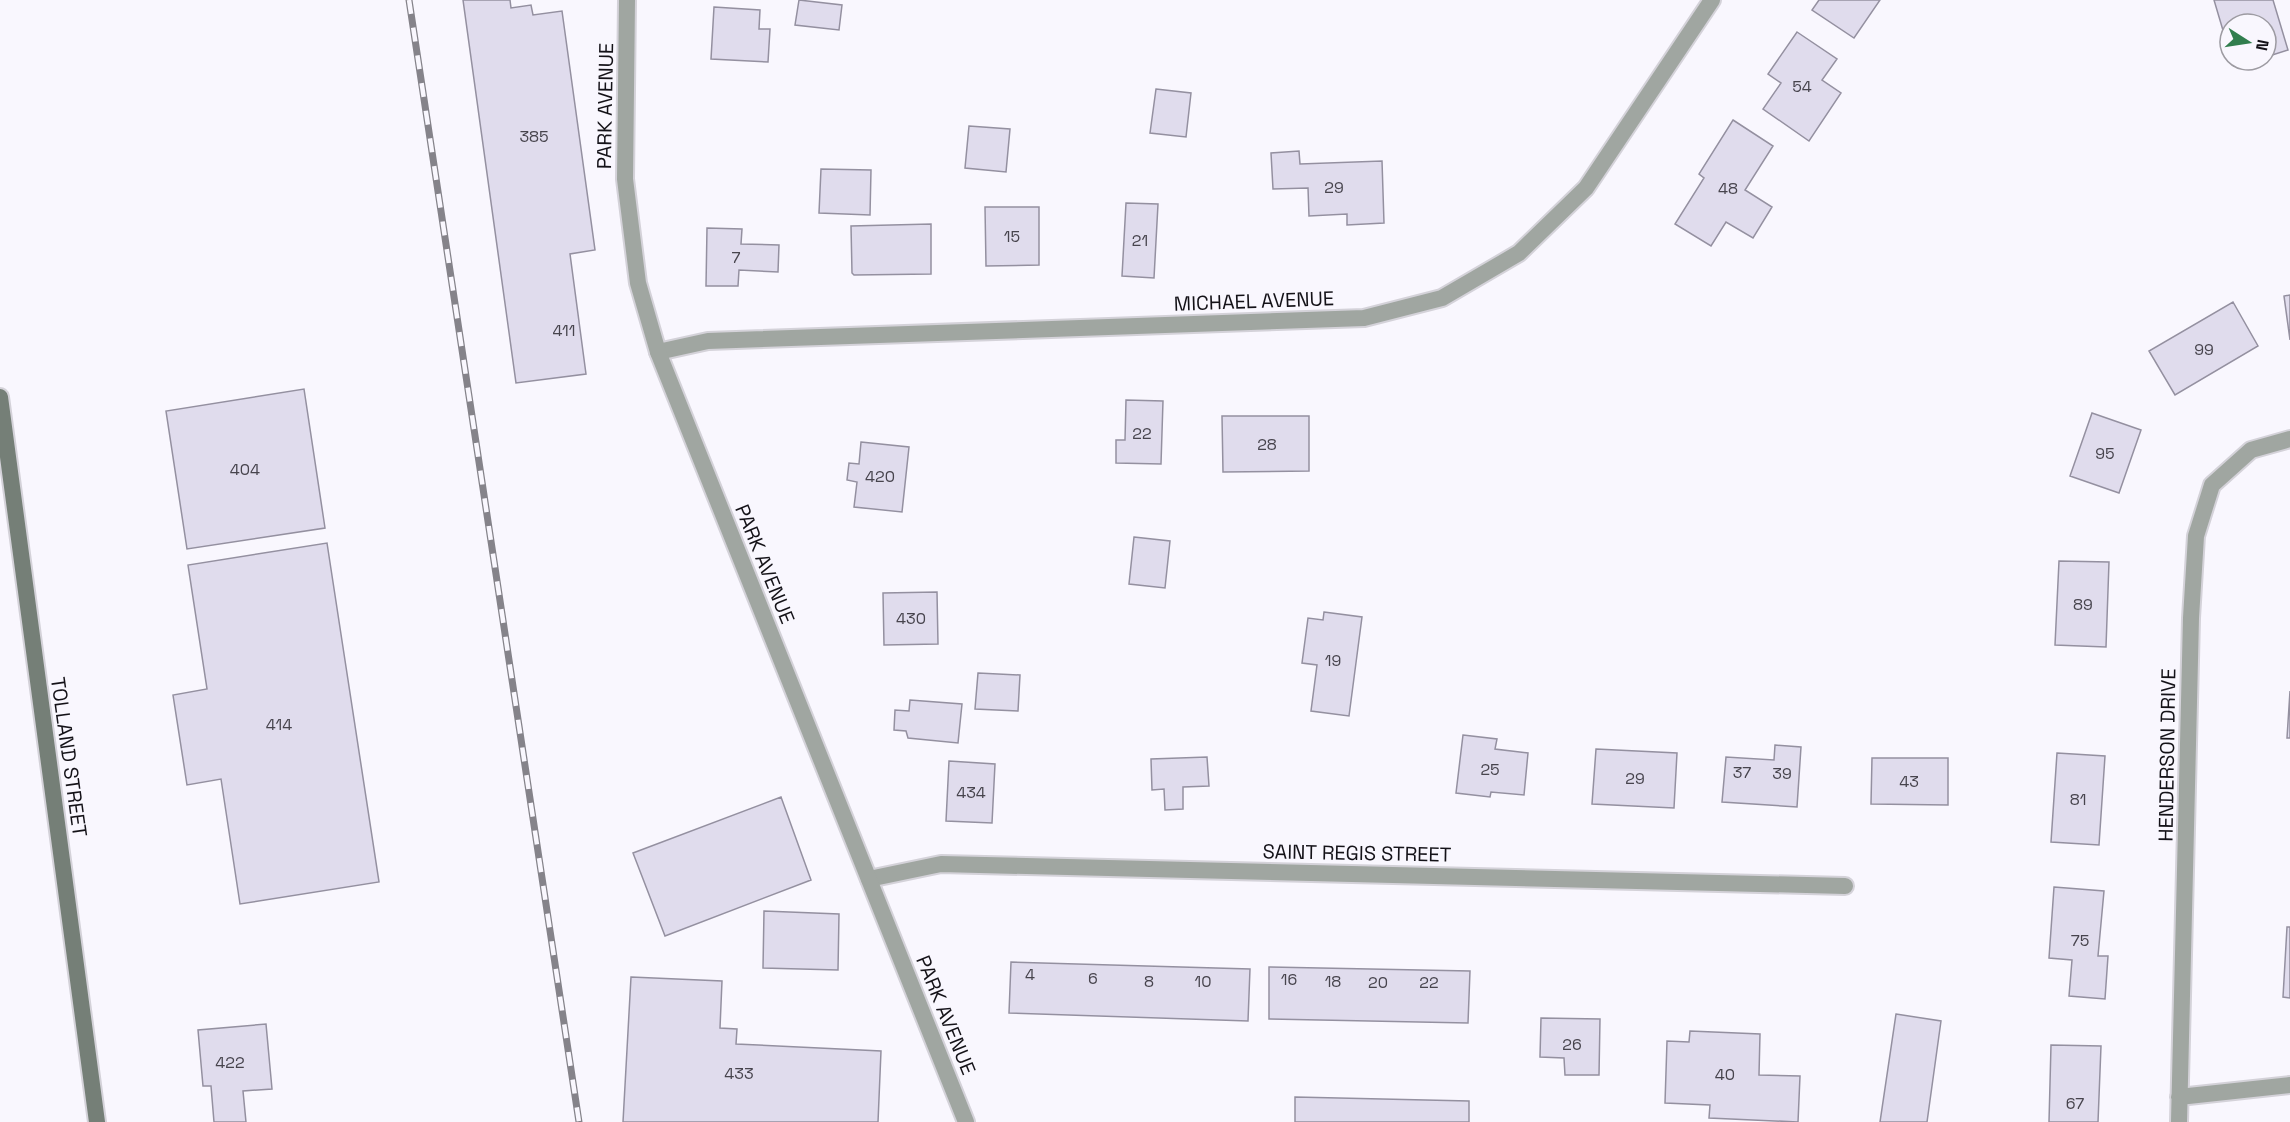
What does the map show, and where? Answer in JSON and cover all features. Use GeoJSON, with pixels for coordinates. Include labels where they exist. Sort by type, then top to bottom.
{"type":"FeatureCollection","features":[{"type":"Feature","properties":{"kind":"main road","name":"TOLLAND STREET"},"geometry":{"type":"LineString","coordinates":[[0,397],[97,1122]]}},
{"type":"Feature","properties":{"kind":"street","name":"PARK AVENUE"},"geometry":{"type":"LineString","coordinates":[[627,0],[625,179],[638,283],[658,352],[966,1122]]}},
{"type":"Feature","properties":{"kind":"street","name":"MICHAEL AVENUE"},"geometry":{"type":"LineString","coordinates":[[658,352],[708,340],[1364,318],[1442,298],[1519,253],[1586,188],[1712,0]]}},
{"type":"Feature","properties":{"kind":"street","name":"HENDERSON DRIVE"},"geometry":{"type":"LineString","coordinates":[[2179,1122],[2191,618],[2196,536],[2212,485],[2252,450],[2290,439]]}},
{"type":"Feature","properties":{"kind":"street","name":"SAINT REGIS STREET"},"geometry":{"type":"LineString","coordinates":[[869,879],[941,864],[1845,886]]}},
{"type":"Feature","properties":{"kind":"street"},"geometry":{"type":"LineString","coordinates":[[2179,1098],[2290,1085]]}},
{"type":"Feature","properties":{"kind":"building"},"geometry":{"type":"Polygon","coordinates":[[[463,0],[510,0],[511,8],[531,5],[533,15],[562,11],[595,250],[570,254],[586,374],[516,383],[463,0]]]}},
{"type":"Feature","properties":{"kind":"building"},"geometry":{"type":"Polygon","coordinates":[[[799,0],[842,5],[839,30],[795,25],[799,0]]]}},
{"type":"Feature","properties":{"kind":"building"},"geometry":{"type":"Polygon","coordinates":[[[1819,0],[1880,0],[1854,38],[1812,10],[1819,0]]]}},
{"type":"Feature","properties":{"kind":"building"},"geometry":{"type":"Polygon","coordinates":[[[2214,0],[2273,0],[2277,12],[2218,12],[2214,0]]]}},
{"type":"Feature","properties":{"kind":"building"},"geometry":{"type":"Polygon","coordinates":[[[714,7],[760,10],[759,29],[770,29],[768,62],[711,59],[714,7]]]}},
{"type":"Feature","properties":{"kind":"building"},"geometry":{"type":"Polygon","coordinates":[[[2278,17],[2288,50],[2278,53],[2278,17]]]}},
{"type":"Feature","properties":{"kind":"building"},"geometry":{"type":"Polygon","coordinates":[[[1797,32],[1837,59],[1822,80],[1841,93],[1809,141],[1763,109],[1781,83],[1768,74],[1797,32]]]}},
{"type":"Feature","properties":{"kind":"building"},"geometry":{"type":"Polygon","coordinates":[[[1156,89],[1191,93],[1186,137],[1150,133],[1156,89]]]}},
{"type":"Feature","properties":{"kind":"building"},"geometry":{"type":"Polygon","coordinates":[[[1733,120],[1773,146],[1745,190],[1772,207],[1753,238],[1726,222],[1711,246],[1675,224],[1704,178],[1699,174],[1733,120]]]}},
{"type":"Feature","properties":{"kind":"building"},"geometry":{"type":"Polygon","coordinates":[[[969,126],[1010,129],[1006,172],[965,168],[969,126]]]}},
{"type":"Feature","properties":{"kind":"building"},"geometry":{"type":"Polygon","coordinates":[[[1299,151],[1300,164],[1382,161],[1384,223],[1347,225],[1347,214],[1309,216],[1308,188],[1273,189],[1271,153],[1299,151]]]}},
{"type":"Feature","properties":{"kind":"building"},"geometry":{"type":"Polygon","coordinates":[[[821,169],[871,170],[870,215],[819,213],[821,169]]]}},
{"type":"Feature","properties":{"kind":"building"},"geometry":{"type":"Polygon","coordinates":[[[1126,203],[1158,204],[1154,278],[1122,276],[1126,203]]]}},
{"type":"Feature","properties":{"kind":"building"},"geometry":{"type":"Polygon","coordinates":[[[985,207],[1039,207],[1039,265],[986,266],[985,207]]]}},
{"type":"Feature","properties":{"kind":"building"},"geometry":{"type":"Polygon","coordinates":[[[931,224],[931,274],[854,275],[852,273],[851,226],[931,224]]]}},
{"type":"Feature","properties":{"kind":"building"},"geometry":{"type":"Polygon","coordinates":[[[707,228],[742,229],[741,244],[779,245],[778,272],[739,270],[738,286],[706,286],[707,228]]]}},
{"type":"Feature","properties":{"kind":"building"},"geometry":{"type":"Polygon","coordinates":[[[2290,295],[2290,340],[2284,296],[2290,295]]]}},
{"type":"Feature","properties":{"kind":"building"},"geometry":{"type":"Polygon","coordinates":[[[2233,302],[2258,346],[2175,395],[2149,351],[2233,302]]]}},
{"type":"Feature","properties":{"kind":"building"},"geometry":{"type":"Polygon","coordinates":[[[304,389],[325,528],[187,549],[166,411],[304,389]]]}},
{"type":"Feature","properties":{"kind":"building"},"geometry":{"type":"Polygon","coordinates":[[[1126,400],[1163,401],[1161,464],[1116,463],[1116,440],[1125,440],[1126,400]]]}},
{"type":"Feature","properties":{"kind":"building"},"geometry":{"type":"Polygon","coordinates":[[[2092,413],[2141,430],[2119,493],[2070,476],[2092,413]]]}},
{"type":"Feature","properties":{"kind":"building"},"geometry":{"type":"Polygon","coordinates":[[[1222,416],[1309,416],[1309,471],[1223,472],[1222,416]]]}},
{"type":"Feature","properties":{"kind":"building"},"geometry":{"type":"Polygon","coordinates":[[[861,442],[909,447],[902,512],[854,507],[857,482],[847,480],[849,463],[859,464],[861,442]]]}},
{"type":"Feature","properties":{"kind":"building"},"geometry":{"type":"Polygon","coordinates":[[[1134,537],[1170,541],[1165,588],[1129,584],[1134,537]]]}},
{"type":"Feature","properties":{"kind":"building"},"geometry":{"type":"Polygon","coordinates":[[[327,543],[379,882],[240,904],[221,779],[187,785],[173,695],[207,689],[188,565],[327,543]]]}},
{"type":"Feature","properties":{"kind":"building"},"geometry":{"type":"Polygon","coordinates":[[[2059,561],[2109,562],[2106,647],[2055,645],[2059,561]]]}},
{"type":"Feature","properties":{"kind":"building"},"geometry":{"type":"Polygon","coordinates":[[[937,592],[938,644],[884,645],[883,593],[937,592]]]}},
{"type":"Feature","properties":{"kind":"building"},"geometry":{"type":"Polygon","coordinates":[[[1324,612],[1362,617],[1349,716],[1311,711],[1317,665],[1302,663],[1308,618],[1323,620],[1324,612]]]}},
{"type":"Feature","properties":{"kind":"building"},"geometry":{"type":"Polygon","coordinates":[[[978,673],[1020,675],[1018,711],[975,709],[978,673]]]}},
{"type":"Feature","properties":{"kind":"building"},"geometry":{"type":"Polygon","coordinates":[[[2290,691],[2290,738],[2287,738],[2290,691]]]}},
{"type":"Feature","properties":{"kind":"building"},"geometry":{"type":"Polygon","coordinates":[[[910,700],[962,704],[958,743],[908,738],[906,731],[894,730],[895,710],[909,711],[910,700]]]}},
{"type":"Feature","properties":{"kind":"building"},"geometry":{"type":"Polygon","coordinates":[[[1463,735],[1497,739],[1495,749],[1528,753],[1524,795],[1491,792],[1490,797],[1456,793],[1463,735]]]}},
{"type":"Feature","properties":{"kind":"building"},"geometry":{"type":"Polygon","coordinates":[[[1775,745],[1801,747],[1797,807],[1722,802],[1726,757],[1774,760],[1775,745]]]}},
{"type":"Feature","properties":{"kind":"building"},"geometry":{"type":"Polygon","coordinates":[[[1596,749],[1677,753],[1674,808],[1592,804],[1596,749]]]}},
{"type":"Feature","properties":{"kind":"building"},"geometry":{"type":"Polygon","coordinates":[[[2057,753],[2105,756],[2099,845],[2051,842],[2057,753]]]}},
{"type":"Feature","properties":{"kind":"building"},"geometry":{"type":"Polygon","coordinates":[[[1207,757],[1209,786],[1183,787],[1183,809],[1165,810],[1164,789],[1152,790],[1151,759],[1207,757]]]}},
{"type":"Feature","properties":{"kind":"building"},"geometry":{"type":"Polygon","coordinates":[[[1872,758],[1948,758],[1948,805],[1871,804],[1872,758]]]}},
{"type":"Feature","properties":{"kind":"building"},"geometry":{"type":"Polygon","coordinates":[[[949,761],[995,764],[992,823],[946,821],[949,761]]]}},
{"type":"Feature","properties":{"kind":"building"},"geometry":{"type":"Polygon","coordinates":[[[781,797],[811,880],[665,936],[633,853],[781,797]]]}},
{"type":"Feature","properties":{"kind":"building"},"geometry":{"type":"Polygon","coordinates":[[[2054,887],[2104,891],[2098,956],[2108,956],[2105,999],[2069,996],[2072,960],[2049,958],[2054,887]]]}},
{"type":"Feature","properties":{"kind":"building"},"geometry":{"type":"Polygon","coordinates":[[[764,911],[839,914],[838,970],[763,968],[764,911]]]}},
{"type":"Feature","properties":{"kind":"building"},"geometry":{"type":"Polygon","coordinates":[[[2287,927],[2290,927],[2290,998],[2283,997],[2287,927]]]}},
{"type":"Feature","properties":{"kind":"building"},"geometry":{"type":"Polygon","coordinates":[[[1011,962],[1250,969],[1248,1021],[1009,1013],[1011,962]]]}},
{"type":"Feature","properties":{"kind":"building"},"geometry":{"type":"Polygon","coordinates":[[[1269,967],[1470,971],[1468,1023],[1269,1019],[1269,967]]]}},
{"type":"Feature","properties":{"kind":"building"},"geometry":{"type":"Polygon","coordinates":[[[631,977],[722,981],[720,1028],[737,1029],[736,1044],[881,1051],[878,1122],[623,1122],[631,977]]]}},
{"type":"Feature","properties":{"kind":"building"},"geometry":{"type":"Polygon","coordinates":[[[1896,1014],[1941,1021],[1927,1122],[1880,1122],[1896,1014]]]}},
{"type":"Feature","properties":{"kind":"building"},"geometry":{"type":"Polygon","coordinates":[[[1541,1018],[1600,1019],[1599,1075],[1565,1075],[1564,1058],[1540,1057],[1541,1018]]]}},
{"type":"Feature","properties":{"kind":"building"},"geometry":{"type":"Polygon","coordinates":[[[266,1024],[272,1089],[243,1091],[246,1122],[214,1122],[211,1086],[203,1086],[198,1030],[266,1024]]]}},
{"type":"Feature","properties":{"kind":"building"},"geometry":{"type":"Polygon","coordinates":[[[1690,1031],[1760,1034],[1759,1075],[1800,1076],[1798,1122],[1709,1118],[1710,1105],[1665,1103],[1667,1041],[1689,1042],[1690,1031]]]}},
{"type":"Feature","properties":{"kind":"building"},"geometry":{"type":"Polygon","coordinates":[[[2051,1045],[2101,1046],[2098,1122],[2049,1122],[2051,1045]]]}},
{"type":"Feature","properties":{"kind":"building"},"geometry":{"type":"Polygon","coordinates":[[[1295,1097],[1469,1101],[1469,1122],[1295,1122],[1295,1097]]]}},
{"type":"Feature","properties":{"kind":"railway"},"geometry":{"type":"LineString","coordinates":[[409,0],[579,1122]]}}]}
